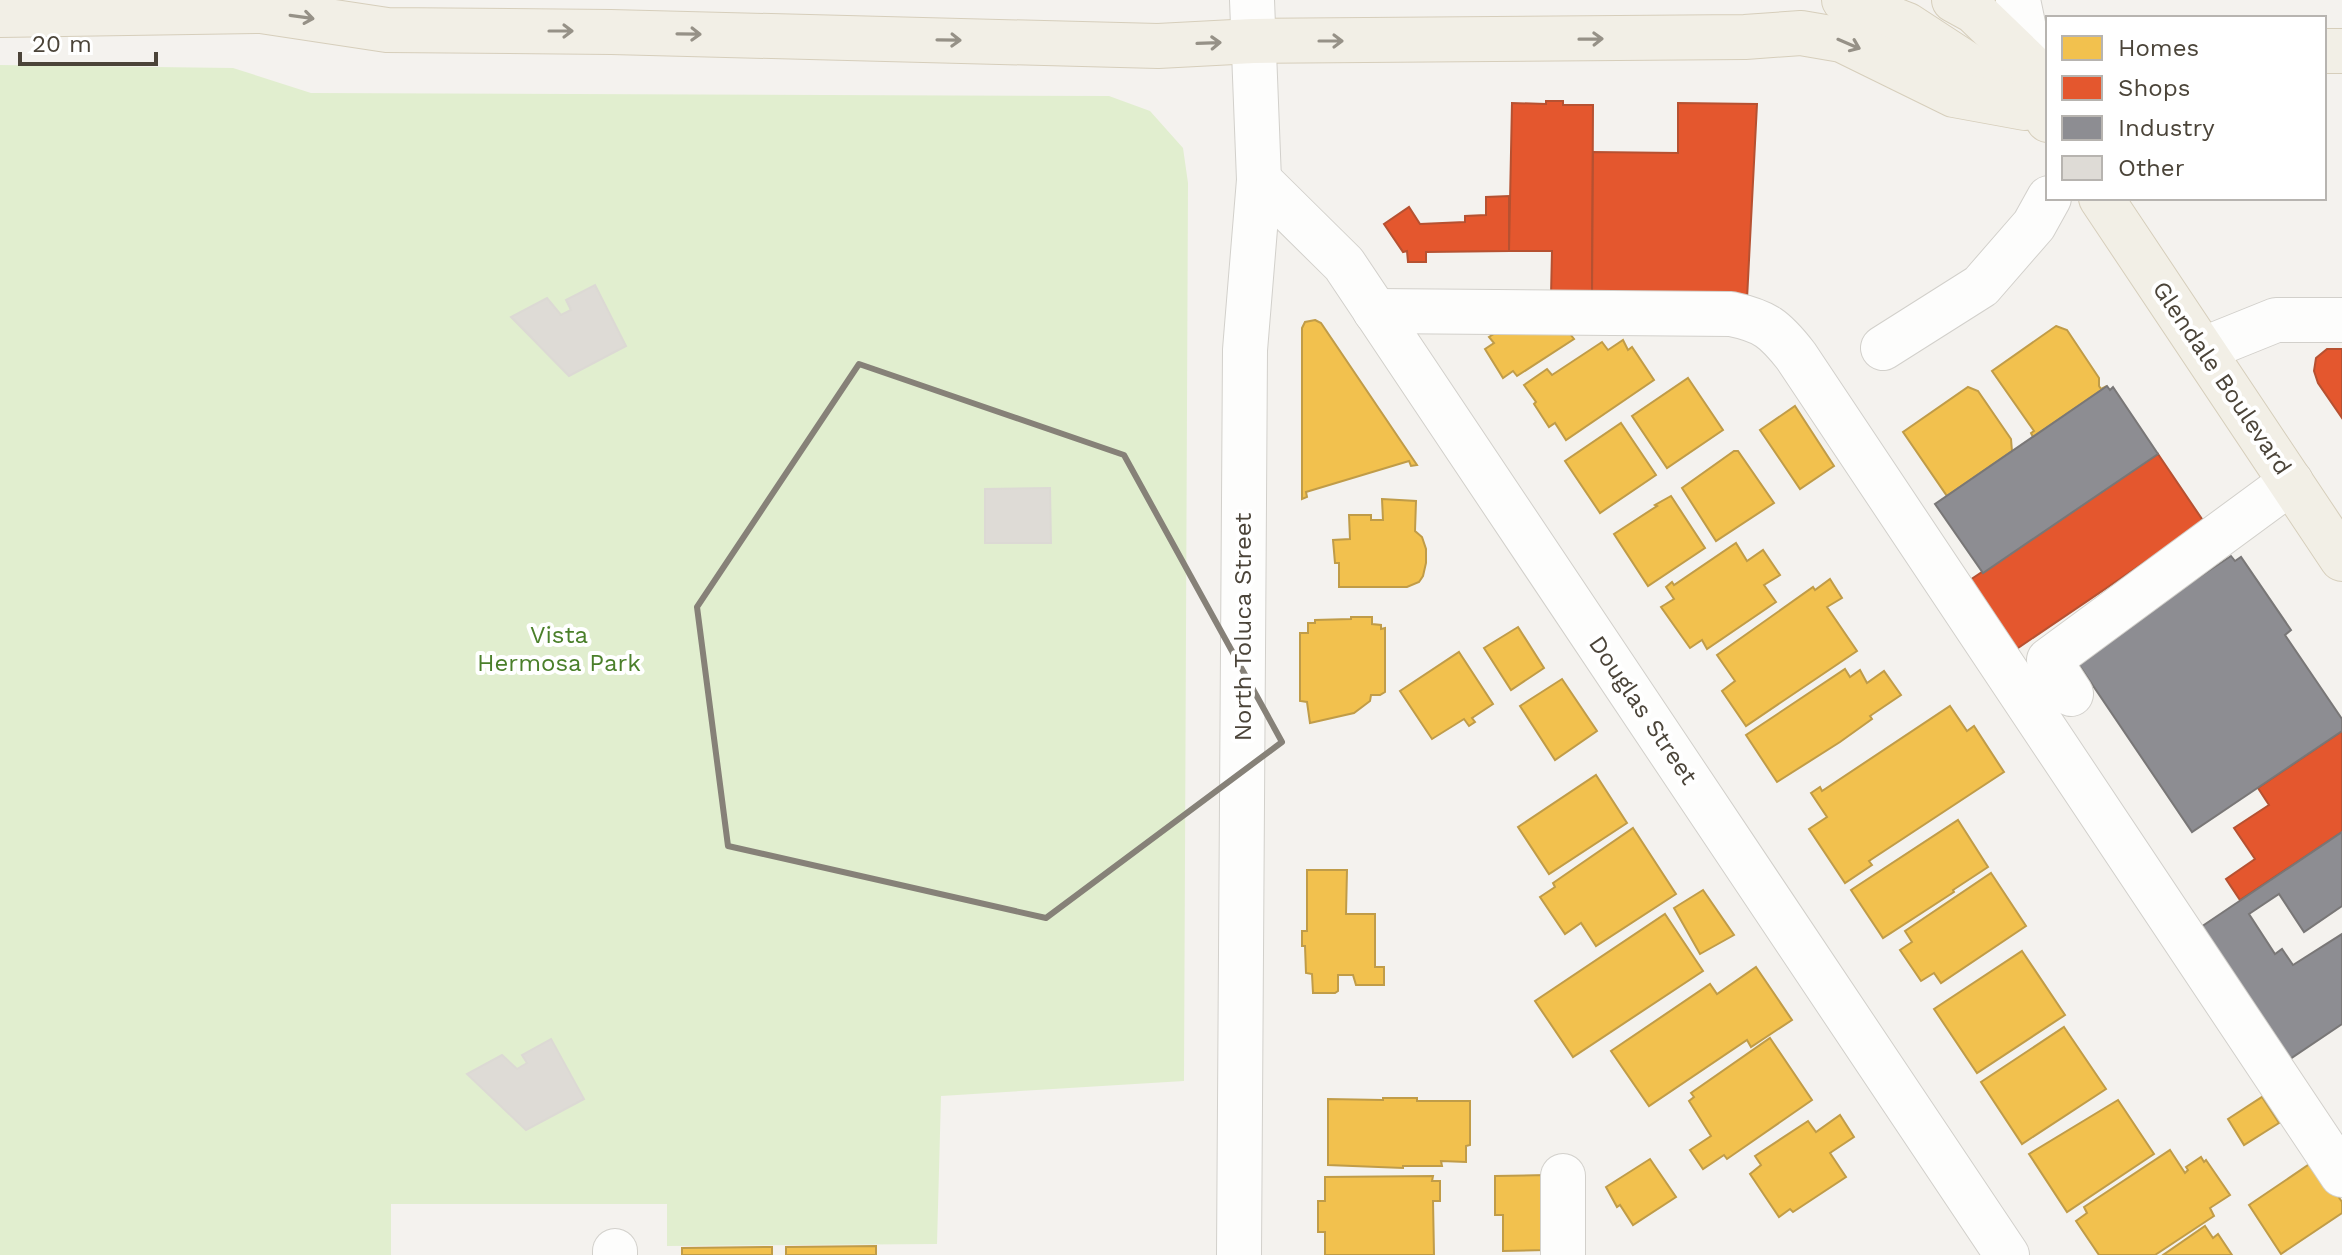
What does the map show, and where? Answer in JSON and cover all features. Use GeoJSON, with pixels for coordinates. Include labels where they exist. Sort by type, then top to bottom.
{"type":"FeatureCollection","features":[{"type":"Feature","properties":{"kind":"main road"},"geometry":{"type":"LineString","coordinates":[[1844,0],[1907,25],[1976,70],[2040,97]]}},
{"type":"Feature","properties":{"kind":"main road"},"geometry":{"type":"LineString","coordinates":[[1967,4],[2040,97]]}},
{"type":"Feature","properties":{"kind":"main road"},"geometry":{"type":"LineString","coordinates":[[0,15],[261,11],[387,30],[611,32],[1158,46],[1253,21],[1745,37],[1801,33],[1842,40],[1954,95],[2040,97]]}},
{"type":"Feature","properties":{"kind":"main road","name":"Glendale Boulevard"},"geometry":{"type":"LineString","coordinates":[[2102,200],[2342,559]]}},
{"type":"Feature","properties":{"kind":"street"},"geometry":{"type":"LineString","coordinates":[[2018,0],[2040,97]]}},
{"type":"Feature","properties":{"kind":"street"},"geometry":{"type":"LineString","coordinates":[[1967,4],[1976,70]]}},
{"type":"Feature","properties":{"kind":"street","name":"North Toluca Street"},"geometry":{"type":"LineString","coordinates":[[1239,1255],[1245,350],[1259,180],[1253,21]]}},
{"type":"Feature","properties":{"kind":"street","name":"Douglas Street"},"geometry":{"type":"LineString","coordinates":[[1259,180],[1344,264],[2007,1255]]}},
{"type":"Feature","properties":{"kind":"street"},"geometry":{"type":"LineString","coordinates":[[1883,348],[1981,286],[2034,225],[2048,200]]}},
{"type":"Feature","properties":{"kind":"street"},"geometry":{"type":"LineString","coordinates":[[1375,311],[1731,314],[1755,319],[1777,332],[1796,356],[2342,1175]]}},
{"type":"Feature","properties":{"kind":"street"},"geometry":{"type":"LineString","coordinates":[[2204,349],[2276,320],[2342,320]]}},
{"type":"Feature","properties":{"kind":"street"},"geometry":{"type":"LineString","coordinates":[[2071,694],[2049,660],[2291,482]]}},
{"type":"Feature","properties":{"kind":"street"},"geometry":{"type":"LineString","coordinates":[[1563,1176],[1563,1255]]}},
{"type":"Feature","properties":{"kind":"highlighted area"},"geometry":{"type":"Polygon","coordinates":[[[859,364],[1124,455],[1282,742],[1046,918],[728,846],[697,607],[859,364]]]}},
{"type":"Feature","properties":{"kind":"green space","name":"Vista Hermosa Park"},"geometry":{"type":"Polygon","coordinates":[[[0,65],[233,68],[311,93],[1109,96],[1150,111],[1183,148],[1188,183],[1184,1081],[941,1096],[937,1244],[667,1246],[667,1204],[391,1204],[391,1255],[0,1255],[0,65]]]}},
{"type":"Feature","properties":{"kind":"building: Homes"},"geometry":{"type":"Polygon","coordinates":[[[1315,320],[1321,323],[1417,465],[1411,466],[1409,461],[1306,492],[1307,497],[1302,499],[1302,328],[1305,322],[1315,320]]]}},
{"type":"Feature","properties":{"kind":"building: Homes"},"geometry":{"type":"Polygon","coordinates":[[[2056,326],[2067,330],[2099,378],[2101,389],[2107,386],[2033,437],[2031,433],[2034,431],[1992,371],[2056,326]]]}},
{"type":"Feature","properties":{"kind":"building: Homes"},"geometry":{"type":"Polygon","coordinates":[[[1497,332],[1570,334],[1574,339],[1517,376],[1513,371],[1503,378],[1485,349],[1494,343],[1489,337],[1497,332]]]}},
{"type":"Feature","properties":{"kind":"building: Homes"},"geometry":{"type":"Polygon","coordinates":[[[1623,340],[1628,350],[1632,347],[1654,380],[1566,440],[1555,423],[1549,427],[1524,385],[1547,369],[1552,375],[1602,342],[1608,350],[1623,340]]]}},
{"type":"Feature","properties":{"kind":"building: Homes"},"geometry":{"type":"Polygon","coordinates":[[[1688,378],[1723,430],[1667,468],[1632,416],[1688,378]]]}},
{"type":"Feature","properties":{"kind":"building: Homes"},"geometry":{"type":"Polygon","coordinates":[[[1968,387],[1978,391],[2011,439],[2012,451],[1947,496],[1903,432],[1968,387]]]}},
{"type":"Feature","properties":{"kind":"building: Homes"},"geometry":{"type":"Polygon","coordinates":[[[1795,406],[1834,466],[1800,489],[1760,430],[1795,406]]]}},
{"type":"Feature","properties":{"kind":"building: Homes"},"geometry":{"type":"Polygon","coordinates":[[[1621,423],[1656,475],[1600,513],[1565,461],[1621,423]]]}},
{"type":"Feature","properties":{"kind":"building: Homes"},"geometry":{"type":"Polygon","coordinates":[[[1738,451],[1774,503],[1716,541],[1682,488],[1738,451]]]}},
{"type":"Feature","properties":{"kind":"building: Homes"},"geometry":{"type":"Polygon","coordinates":[[[1671,496],[1705,548],[1648,586],[1614,534],[1671,496]]]}},
{"type":"Feature","properties":{"kind":"building: Homes"},"geometry":{"type":"Polygon","coordinates":[[[1382,499],[1416,501],[1415,531],[1422,537],[1426,549],[1423,576],[1419,582],[1407,587],[1339,587],[1339,563],[1335,563],[1333,540],[1350,539],[1349,515],[1371,515],[1371,520],[1383,520],[1382,499]]]}},
{"type":"Feature","properties":{"kind":"building: Homes"},"geometry":{"type":"Polygon","coordinates":[[[1736,543],[1747,561],[1763,550],[1780,575],[1764,585],[1776,602],[1707,649],[1702,640],[1690,648],[1661,607],[1674,599],[1666,587],[1672,582],[1674,585],[1736,543]]]}},
{"type":"Feature","properties":{"kind":"building: Homes"},"geometry":{"type":"Polygon","coordinates":[[[1830,579],[1842,598],[1827,607],[1857,651],[1746,726],[1722,691],[1735,681],[1717,655],[1813,587],[1815,590],[1830,579]]]}},
{"type":"Feature","properties":{"kind":"building: Homes"},"geometry":{"type":"Polygon","coordinates":[[[1372,617],[1372,624],[1385,628],[1385,692],[1371,695],[1370,701],[1354,713],[1310,723],[1307,702],[1300,701],[1300,633],[1308,633],[1308,623],[1315,623],[1315,620],[1372,617]]]}},
{"type":"Feature","properties":{"kind":"building: Homes"},"geometry":{"type":"Polygon","coordinates":[[[1518,627],[1544,668],[1511,690],[1484,648],[1518,627]]]}},
{"type":"Feature","properties":{"kind":"building: Homes"},"geometry":{"type":"Polygon","coordinates":[[[1459,652],[1493,704],[1472,718],[1475,722],[1469,726],[1464,719],[1432,739],[1400,691],[1459,652]]]}},
{"type":"Feature","properties":{"kind":"building: Homes"},"geometry":{"type":"Polygon","coordinates":[[[1845,669],[1850,677],[1860,670],[1867,683],[1884,671],[1901,695],[1840,742],[1777,782],[1746,735],[1845,669]]]}},
{"type":"Feature","properties":{"kind":"building: Homes"},"geometry":{"type":"Polygon","coordinates":[[[1562,679],[1597,731],[1555,760],[1520,706],[1562,679]]]}},
{"type":"Feature","properties":{"kind":"building: Homes"},"geometry":{"type":"Polygon","coordinates":[[[1950,706],[1967,731],[1974,726],[2004,772],[1869,861],[1872,865],[1845,883],[1809,829],[1827,817],[1811,793],[1820,787],[1822,791],[1950,706]]]}},
{"type":"Feature","properties":{"kind":"building: Homes"},"geometry":{"type":"Polygon","coordinates":[[[1596,775],[1627,823],[1549,874],[1518,827],[1596,775]]]}},
{"type":"Feature","properties":{"kind":"building: Homes"},"geometry":{"type":"Polygon","coordinates":[[[1958,820],[1988,867],[1883,938],[1851,890],[1958,820]]]}},
{"type":"Feature","properties":{"kind":"building: Homes"},"geometry":{"type":"Polygon","coordinates":[[[1633,828],[1676,894],[1596,946],[1581,923],[1565,934],[1540,897],[1555,887],[1553,883],[1633,828]]]}},
{"type":"Feature","properties":{"kind":"building: Homes"},"geometry":{"type":"Polygon","coordinates":[[[1307,870],[1347,870],[1346,914],[1375,914],[1375,967],[1384,967],[1384,985],[1356,985],[1353,975],[1338,975],[1338,991],[1313,993],[1312,974],[1306,973],[1305,946],[1302,946],[1302,931],[1307,931],[1307,870]]]}},
{"type":"Feature","properties":{"kind":"building: Homes"},"geometry":{"type":"Polygon","coordinates":[[[1991,873],[2026,926],[1941,983],[1934,973],[1921,981],[1900,950],[1912,942],[1905,931],[1991,873]]]}},
{"type":"Feature","properties":{"kind":"building: Homes"},"geometry":{"type":"Polygon","coordinates":[[[1703,890],[1734,935],[1700,954],[1674,908],[1703,890]]]}},
{"type":"Feature","properties":{"kind":"building: Homes"},"geometry":{"type":"Polygon","coordinates":[[[1665,914],[1703,971],[1573,1057],[1535,1001],[1665,914]]]}},
{"type":"Feature","properties":{"kind":"building: Homes"},"geometry":{"type":"Polygon","coordinates":[[[2022,951],[2065,1015],[1977,1073],[1934,1009],[2022,951]]]}},
{"type":"Feature","properties":{"kind":"building: Homes"},"geometry":{"type":"Polygon","coordinates":[[[1756,967],[1792,1020],[1751,1047],[1747,1040],[1649,1106],[1611,1051],[1710,984],[1717,994],[1756,967]]]}},
{"type":"Feature","properties":{"kind":"building: Homes"},"geometry":{"type":"Polygon","coordinates":[[[2064,1027],[2106,1089],[2022,1144],[1981,1082],[2064,1027]]]}},
{"type":"Feature","properties":{"kind":"building: Homes"},"geometry":{"type":"Polygon","coordinates":[[[1770,1038],[1812,1100],[1727,1159],[1724,1155],[1703,1169],[1690,1150],[1711,1136],[1689,1101],[1694,1097],[1691,1093],[1770,1038]]]}},
{"type":"Feature","properties":{"kind":"building: Homes"},"geometry":{"type":"Polygon","coordinates":[[[2262,1097],[2279,1123],[2244,1145],[2228,1119],[2262,1097]]]}},
{"type":"Feature","properties":{"kind":"building: Homes"},"geometry":{"type":"Polygon","coordinates":[[[1328,1099],[1470,1101],[1470,1145],[1466,1146],[1466,1162],[1441,1161],[1442,1166],[1403,1168],[1328,1165],[1328,1099]]]}},
{"type":"Feature","properties":{"kind":"building: Homes"},"geometry":{"type":"Polygon","coordinates":[[[2118,1100],[2154,1154],[2067,1212],[2029,1154],[2118,1100]]]}},
{"type":"Feature","properties":{"kind":"building: Homes"},"geometry":{"type":"Polygon","coordinates":[[[1840,1115],[1854,1137],[1830,1153],[1846,1177],[1793,1212],[1790,1209],[1779,1217],[1750,1174],[1761,1165],[1755,1156],[1808,1121],[1816,1132],[1840,1115]]]}},
{"type":"Feature","properties":{"kind":"building: Homes"},"geometry":{"type":"Polygon","coordinates":[[[2170,1150],[2185,1173],[2188,1170],[2186,1167],[2201,1157],[2204,1162],[2206,1160],[2230,1195],[2210,1208],[2214,1216],[2155,1255],[2099,1255],[2076,1221],[2087,1213],[2084,1207],[2170,1150]]]}},
{"type":"Feature","properties":{"kind":"building: Homes"},"geometry":{"type":"Polygon","coordinates":[[[1650,1159],[1676,1197],[1633,1225],[1620,1205],[1617,1207],[1606,1187],[1650,1159]]]}},
{"type":"Feature","properties":{"kind":"building: Homes"},"geometry":{"type":"Polygon","coordinates":[[[2314,1161],[2342,1202],[2342,1213],[2281,1254],[2249,1205],[2314,1161]]]}},
{"type":"Feature","properties":{"kind":"building: Homes"},"geometry":{"type":"Polygon","coordinates":[[[1546,1175],[1545,1250],[1503,1251],[1503,1215],[1495,1215],[1495,1176],[1546,1175]]]}},
{"type":"Feature","properties":{"kind":"building: Homes"},"geometry":{"type":"Polygon","coordinates":[[[1433,1176],[1432,1181],[1440,1181],[1440,1201],[1433,1201],[1434,1255],[1325,1255],[1325,1232],[1318,1232],[1318,1201],[1325,1201],[1325,1177],[1433,1176]]]}},
{"type":"Feature","properties":{"kind":"building: Homes"},"geometry":{"type":"Polygon","coordinates":[[[2205,1226],[2213,1238],[2218,1234],[2232,1255],[2163,1255],[2205,1226]]]}},
{"type":"Feature","properties":{"kind":"building: Homes"},"geometry":{"type":"Polygon","coordinates":[[[876,1246],[876,1255],[786,1255],[786,1247],[876,1246]]]}},
{"type":"Feature","properties":{"kind":"building: Homes"},"geometry":{"type":"Polygon","coordinates":[[[772,1247],[772,1255],[682,1255],[682,1248],[772,1247]]]}},
{"type":"Feature","properties":{"kind":"building: Shops"},"geometry":{"type":"Polygon","coordinates":[[[1546,101],[1563,101],[1563,105],[1593,105],[1592,297],[1551,296],[1552,251],[1509,251],[1512,103],[1546,104],[1546,101]]]}},
{"type":"Feature","properties":{"kind":"building: Shops"},"geometry":{"type":"Polygon","coordinates":[[[1678,103],[1757,104],[1747,299],[1592,297],[1593,152],[1678,153],[1678,103]]]}},
{"type":"Feature","properties":{"kind":"building: Shops"},"geometry":{"type":"Polygon","coordinates":[[[1509,196],[1509,251],[1426,252],[1426,262],[1408,262],[1407,251],[1403,252],[1384,224],[1409,207],[1420,224],[1465,222],[1465,216],[1486,215],[1486,197],[1509,196]]]}},
{"type":"Feature","properties":{"kind":"building: Shops"},"geometry":{"type":"Polygon","coordinates":[[[2327,349],[2342,349],[2342,418],[2318,383],[2314,371],[2316,358],[2327,349]]]}},
{"type":"Feature","properties":{"kind":"building: Shops"},"geometry":{"type":"Polygon","coordinates":[[[2158,454],[2204,522],[2012,652],[1964,584],[2158,454]]]}},
{"type":"Feature","properties":{"kind":"building: Shops"},"geometry":{"type":"Polygon","coordinates":[[[2342,731],[2342,832],[2240,900],[2226,879],[2255,859],[2234,828],[2269,805],[2258,788],[2342,731]]]}},
{"type":"Feature","properties":{"kind":"building: Industry"},"geometry":{"type":"Polygon","coordinates":[[[2107,386],[2110,390],[2113,387],[2158,454],[1983,573],[1935,504],[2107,386]]]}},
{"type":"Feature","properties":{"kind":"building: Industry"},"geometry":{"type":"Polygon","coordinates":[[[2231,556],[2235,561],[2241,557],[2291,630],[2285,635],[2342,719],[2342,731],[2192,832],[2075,659],[2231,556]]]}},
{"type":"Feature","properties":{"kind":"building: Industry"},"geometry":{"type":"Polygon","coordinates":[[[2342,832],[2342,906],[2304,932],[2279,894],[2249,914],[2275,954],[2282,949],[2293,965],[2342,934],[2342,1024],[2287,1061],[2198,929],[2342,832]]]}},
{"type":"Feature","properties":{"kind":"building: Other"},"geometry":{"type":"Polygon","coordinates":[[[595,285],[626,346],[569,376],[511,317],[547,298],[561,315],[571,310],[566,300],[595,285]]]}},
{"type":"Feature","properties":{"kind":"building: Other"},"geometry":{"type":"Polygon","coordinates":[[[1050,488],[1051,543],[985,543],[985,489],[1050,488]]]}},
{"type":"Feature","properties":{"kind":"building: Other"},"geometry":{"type":"Polygon","coordinates":[[[551,1039],[584,1099],[526,1130],[467,1074],[502,1055],[517,1069],[527,1063],[522,1055],[551,1039]]]}}]}
